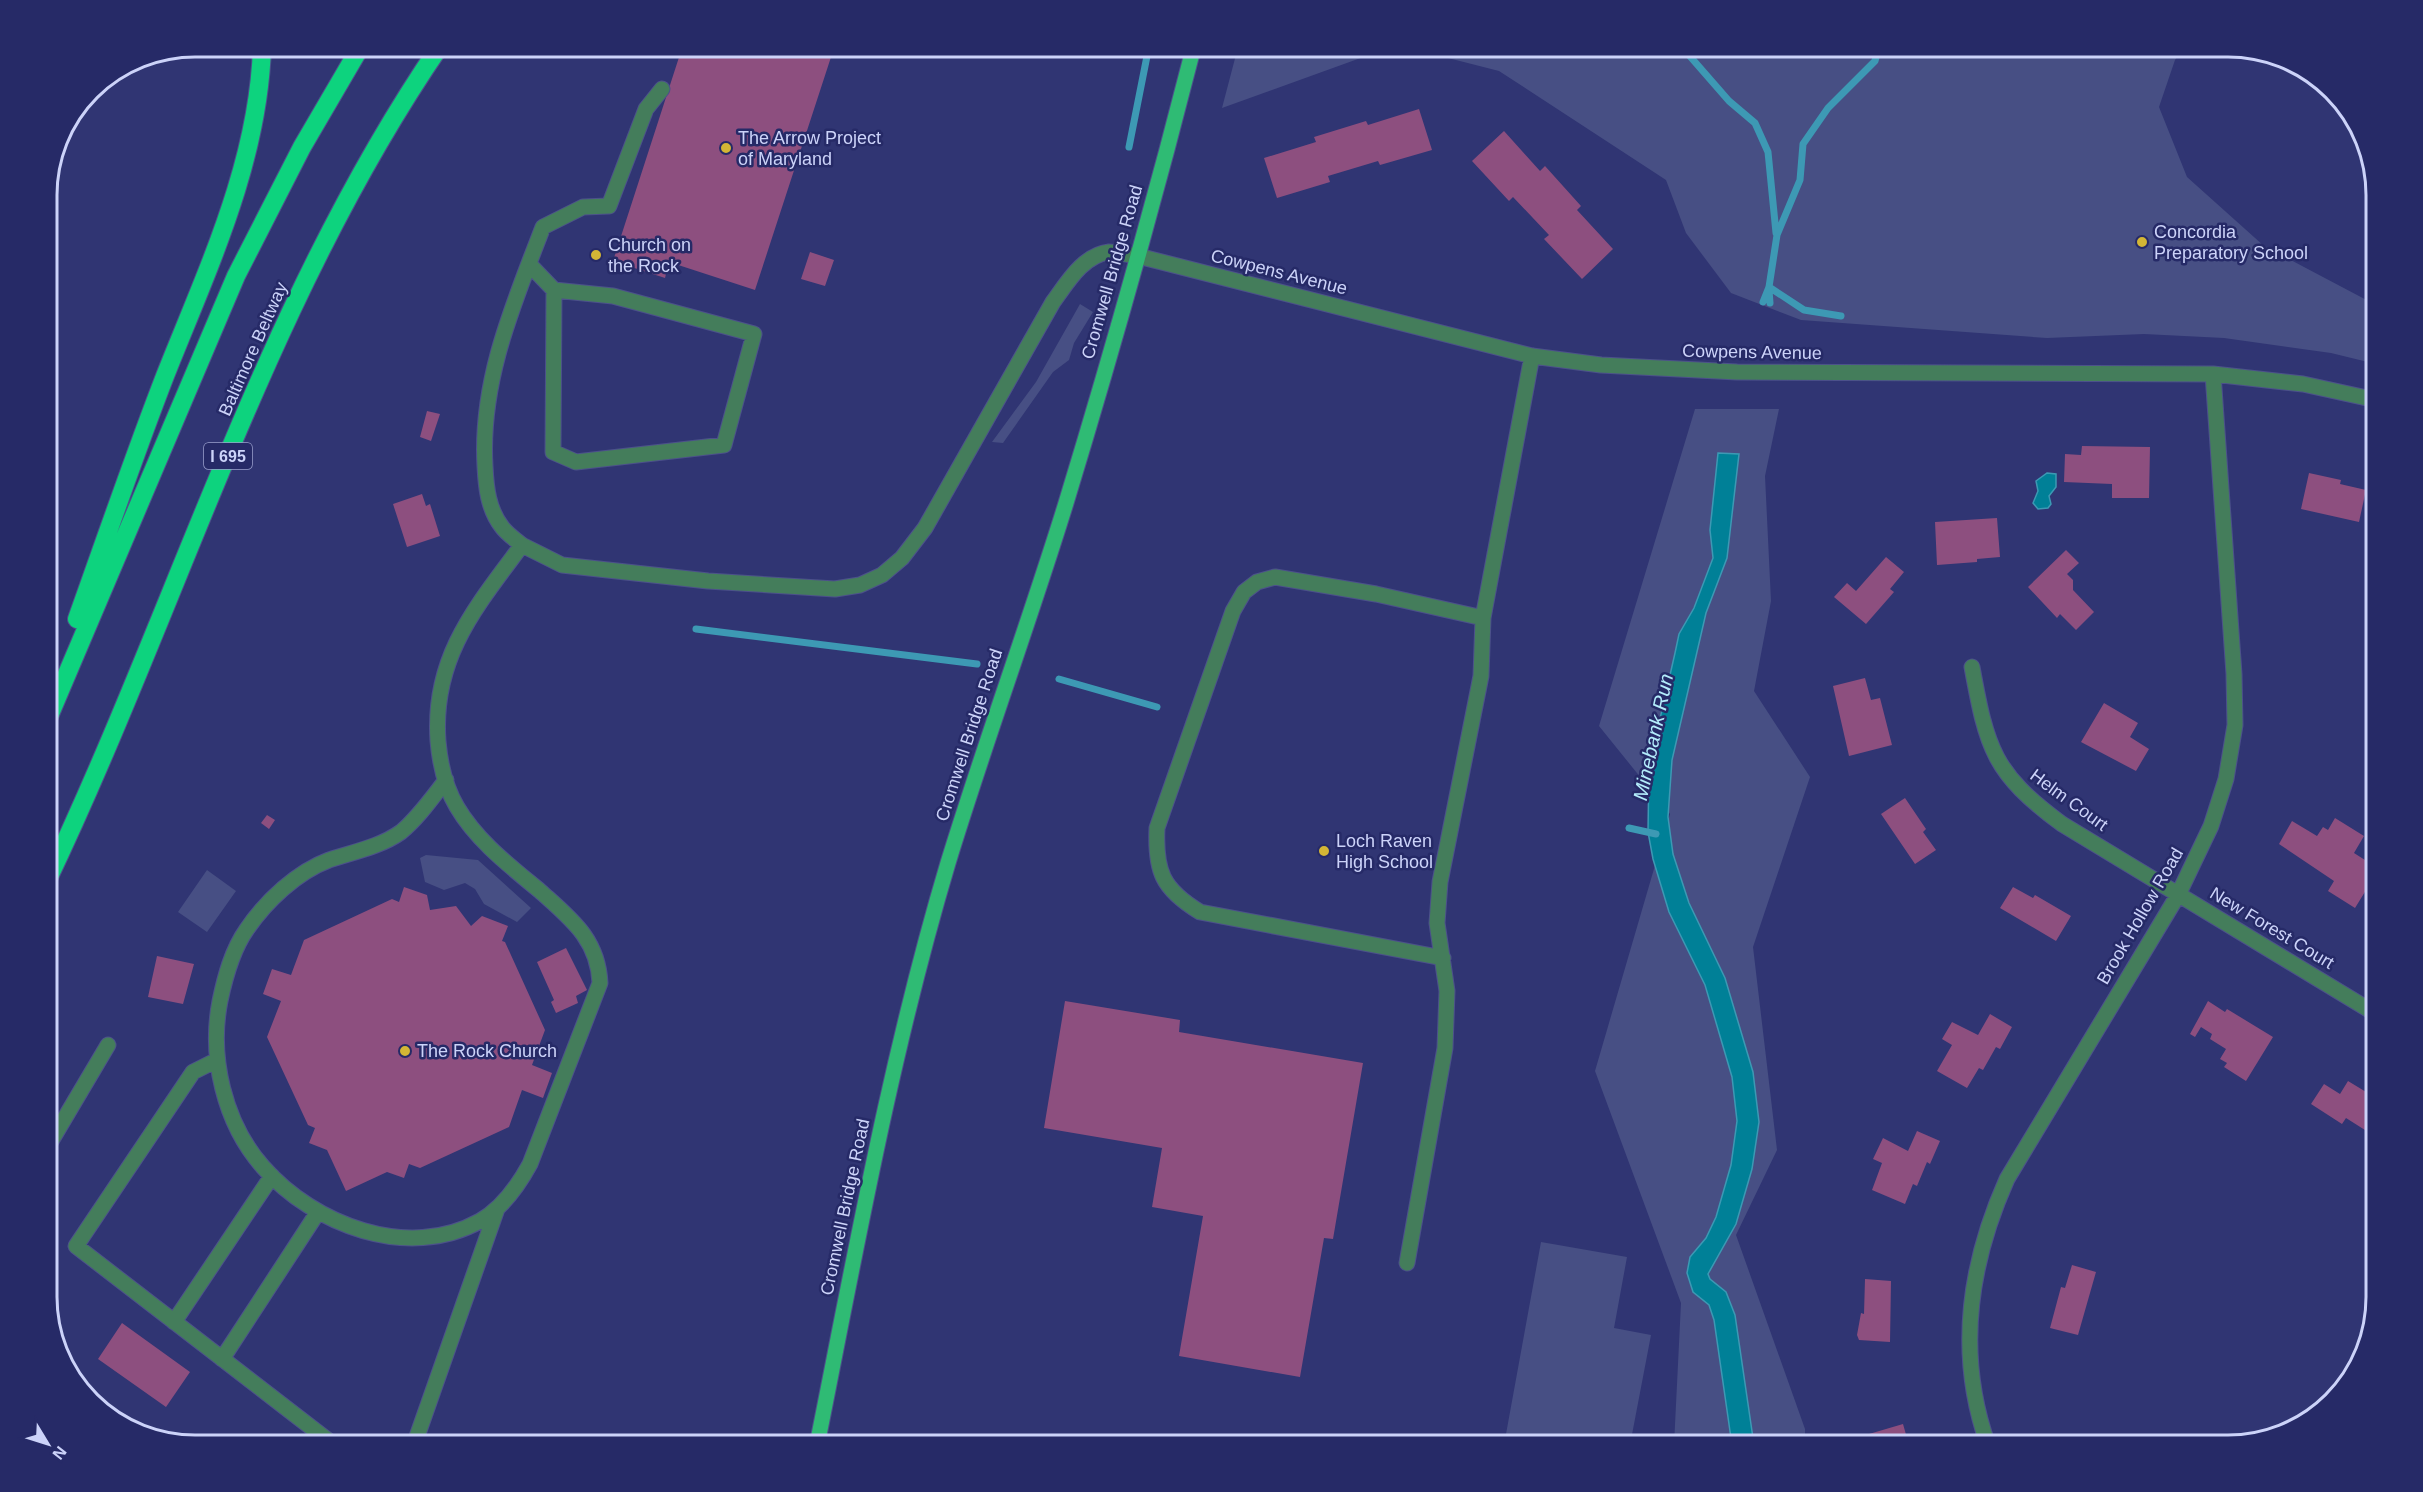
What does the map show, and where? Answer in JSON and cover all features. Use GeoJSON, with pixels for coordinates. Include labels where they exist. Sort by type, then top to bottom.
{"type":"FeatureCollection","features":[{"type":"Feature","properties":{"kind":"highway"},"geometry":{"type":"LineString","coordinates":[[57,676],[164,379],[219,240],[241,173],[254,118],[261,57]]}},
{"type":"Feature","properties":{"kind":"highway"},"geometry":{"type":"LineString","coordinates":[[57,698],[237,276],[302,147],[355,57]]}},
{"type":"Feature","properties":{"kind":"highway","name":"Baltimore Beltway"},"geometry":{"type":"LineString","coordinates":[[57,858],[296,302],[357,179],[433,57]]}},
{"type":"Feature","properties":{"kind":"main road","name":"Cromwell Bridge Road"},"geometry":{"type":"LineString","coordinates":[[819,1435],[869,1185],[920,965],[948,863],[1066,502],[1138,256],[1191,57]]}},
{"type":"Feature","properties":{"kind":"street","name":"Cowpens Avenue"},"geometry":{"type":"LineString","coordinates":[[662,89],[646,109],[609,206],[583,207],[543,227],[503,329],[485,408],[484,454],[489,503],[502,527],[522,545],[562,565],[708,581],[835,589],[860,585],[882,575],[902,558],[925,528],[1053,302],[1072,275],[1092,258],[1110,252],[1138,256],[1532,356],[1669,370],[2213,374],[2303,384],[2366,398]]}},
{"type":"Feature","properties":{"kind":"street"},"geometry":{"type":"LineString","coordinates":[[529,264],[554,290],[613,296],[754,334],[724,445],[576,462],[553,452],[554,290]]}},
{"type":"Feature","properties":{"kind":"street"},"geometry":{"type":"LineString","coordinates":[[1407,1263],[1445,1048],[1447,991],[1437,922],[1440,882],[1481,676],[1483,618],[1532,356]]}},
{"type":"Feature","properties":{"kind":"street","name":"Brook Hollow Road"},"geometry":{"type":"LineString","coordinates":[[1985,1435],[1973,1388],[1969,1344],[1977,1260],[1989,1219],[2007,1179],[2178,894],[2211,826],[2226,779],[2235,724],[2234,674],[2213,374]]}},
{"type":"Feature","properties":{"kind":"street"},"geometry":{"type":"LineString","coordinates":[[446,780],[401,832],[375,846],[327,861],[296,878],[246,930],[225,975],[215,1026],[217,1060],[225,1097],[242,1136],[263,1167],[293,1196],[318,1212],[366,1232],[414,1238],[455,1232],[481,1221],[497,1209],[518,1185],[530,1164],[600,983],[599,962],[591,943],[570,918],[492,850],[472,828],[457,806],[439,759],[438,700],[444,669],[456,643],[484,596],[522,545]]}},
{"type":"Feature","properties":{"kind":"street"},"geometry":{"type":"LineString","coordinates":[[1443,958],[1221,918],[1200,912],[1181,900],[1164,880],[1156,857],[1158,828],[1233,611],[1244,592],[1257,582],[1275,577],[1310,581],[1483,618]]}},
{"type":"Feature","properties":{"kind":"street","name":"Helm Court"},"geometry":{"type":"LineString","coordinates":[[1972,667],[1982,723],[1994,755],[2012,783],[2062,824],[2178,894]]}},
{"type":"Feature","properties":{"kind":"street","name":"New Forest Court"},"geometry":{"type":"LineString","coordinates":[[2178,894],[2366,1008]]}},
{"type":"Feature","properties":{"kind":"street"},"geometry":{"type":"LineString","coordinates":[[57,1131],[108,1046]]}},
{"type":"Feature","properties":{"kind":"street"},"geometry":{"type":"LineString","coordinates":[[217,1060],[193,1071],[76,1246],[320,1435]]}},
{"type":"Feature","properties":{"kind":"street"},"geometry":{"type":"LineString","coordinates":[[174,1322],[272,1176]]}},
{"type":"Feature","properties":{"kind":"street"},"geometry":{"type":"LineString","coordinates":[[418,1435],[497,1209]]}},
{"type":"Feature","properties":{"kind":"street"},"geometry":{"type":"LineString","coordinates":[[222,1359],[318,1212]]}},
{"type":"Feature","properties":{"kind":"shaded area"},"geometry":{"type":"Polygon","coordinates":[[[1235,57],[1363,57],[1222,108],[1235,57]]]}},
{"type":"Feature","properties":{"kind":"shaded area"},"geometry":{"type":"Polygon","coordinates":[[[1444,57],[2177,57],[2159,107],[2187,177],[2264,246],[2366,300],[2366,362],[2331,353],[2224,338],[2144,334],[2047,338],[1801,320],[1731,293],[1686,233],[1666,180],[1499,71],[1444,57]]]}},
{"type":"Feature","properties":{"kind":"shaded area"},"geometry":{"type":"Polygon","coordinates":[[[1080,304],[1093,312],[1074,343],[1069,360],[1053,372],[1003,443],[992,442],[1036,382],[1080,304]]]}},
{"type":"Feature","properties":{"kind":"shaded area"},"geometry":{"type":"Polygon","coordinates":[[[1695,409],[1779,409],[1765,476],[1771,601],[1754,691],[1810,777],[1753,947],[1777,1150],[1736,1235],[1805,1429],[1805,1435],[1674,1435],[1681,1303],[1595,1071],[1670,814],[1599,726],[1695,409]]]}},
{"type":"Feature","properties":{"kind":"shaded area","name":"Minebank Run"},"geometry":{"type":"Polygon","coordinates":[[[1718,453],[1739,454],[1727,558],[1706,613],[1672,760],[1668,817],[1673,854],[1689,903],[1725,978],[1753,1072],[1759,1122],[1752,1169],[1736,1224],[1708,1274],[1710,1279],[1726,1292],[1735,1315],[1753,1435],[1731,1435],[1714,1320],[1709,1305],[1693,1292],[1687,1273],[1690,1257],[1706,1238],[1716,1217],[1731,1165],[1737,1121],[1732,1077],[1705,985],[1669,912],[1653,859],[1648,832],[1649,767],[1679,634],[1694,608],[1713,558],[1710,530],[1718,453]]]}},
{"type":"Feature","properties":{"kind":"shaded area"},"geometry":{"type":"Polygon","coordinates":[[[2047,473],[2056,474],[2056,487],[2049,496],[2051,504],[2048,508],[2038,509],[2033,503],[2038,491],[2036,481],[2047,473]]]}},
{"type":"Feature","properties":{"kind":"shaded area"},"geometry":{"type":"Polygon","coordinates":[[[426,855],[478,860],[531,908],[517,922],[484,904],[475,889],[465,883],[444,890],[425,882],[420,858],[426,855]]]}},
{"type":"Feature","properties":{"kind":"shaded area"},"geometry":{"type":"Polygon","coordinates":[[[207,870],[236,891],[207,932],[178,912],[207,870]]]}},
{"type":"Feature","properties":{"kind":"shaded area"},"geometry":{"type":"Polygon","coordinates":[[[1541,1242],[1627,1257],[1614,1328],[1651,1335],[1632,1435],[1506,1435],[1541,1242]]]}},
{"type":"Feature","properties":{"kind":"building"},"geometry":{"type":"Polygon","coordinates":[[[679,57],[831,57],[755,290],[669,262],[665,278],[613,261],[679,57]]]}},
{"type":"Feature","properties":{"kind":"building"},"geometry":{"type":"Polygon","coordinates":[[[1419,109],[1432,150],[1380,165],[1378,161],[1328,176],[1330,182],[1277,198],[1264,158],[1316,142],[1314,137],[1366,121],[1368,125],[1419,109]]]}},
{"type":"Feature","properties":{"kind":"building"},"geometry":{"type":"Polygon","coordinates":[[[1504,131],[1540,171],[1545,166],[1581,206],[1577,210],[1613,249],[1582,279],[1544,239],[1549,235],[1513,197],[1509,201],[1472,161],[1504,131]]]}},
{"type":"Feature","properties":{"kind":"building"},"geometry":{"type":"Polygon","coordinates":[[[810,252],[834,260],[825,286],[801,279],[810,252]]]}},
{"type":"Feature","properties":{"kind":"building"},"geometry":{"type":"Polygon","coordinates":[[[427,411],[440,414],[431,441],[420,437],[427,411]]]}},
{"type":"Feature","properties":{"kind":"building"},"geometry":{"type":"Polygon","coordinates":[[[2082,446],[2150,447],[2149,498],[2112,498],[2112,484],[2064,482],[2065,454],[2081,455],[2082,446]]]}},
{"type":"Feature","properties":{"kind":"building"},"geometry":{"type":"Polygon","coordinates":[[[2309,473],[2341,480],[2340,484],[2366,490],[2359,522],[2301,509],[2309,473]]]}},
{"type":"Feature","properties":{"kind":"building"},"geometry":{"type":"Polygon","coordinates":[[[422,494],[426,506],[430,504],[440,536],[407,547],[393,504],[422,494]]]}},
{"type":"Feature","properties":{"kind":"building"},"geometry":{"type":"Polygon","coordinates":[[[1997,518],[2000,557],[1977,559],[1977,562],[1937,565],[1935,522],[1997,518]]]}},
{"type":"Feature","properties":{"kind":"building"},"geometry":{"type":"Polygon","coordinates":[[[2066,550],[2079,563],[2067,574],[2073,580],[2073,590],[2094,612],[2076,630],[2060,614],[2057,618],[2028,587],[2066,550]]]}},
{"type":"Feature","properties":{"kind":"building"},"geometry":{"type":"Polygon","coordinates":[[[1886,557],[1904,572],[1890,589],[1894,592],[1866,624],[1834,597],[1847,583],[1856,591],[1886,557]]]}},
{"type":"Feature","properties":{"kind":"building"},"geometry":{"type":"Polygon","coordinates":[[[1865,678],[1871,700],[1880,698],[1892,745],[1849,756],[1833,686],[1865,678]]]}},
{"type":"Feature","properties":{"kind":"building"},"geometry":{"type":"Polygon","coordinates":[[[2104,703],[2138,723],[2130,737],[2149,749],[2136,771],[2081,742],[2104,703]]]}},
{"type":"Feature","properties":{"kind":"building"},"geometry":{"type":"Polygon","coordinates":[[[1905,798],[1926,829],[1923,832],[1936,850],[1915,864],[1881,814],[1905,798]]]}},
{"type":"Feature","properties":{"kind":"building"},"geometry":{"type":"Polygon","coordinates":[[[267,815],[275,820],[269,829],[261,823],[267,815]]]}},
{"type":"Feature","properties":{"kind":"building"},"geometry":{"type":"Polygon","coordinates":[[[2335,818],[2364,836],[2354,853],[2366,861],[2366,890],[2355,908],[2328,891],[2334,881],[2279,844],[2292,821],[2317,836],[2323,827],[2328,830],[2335,818]]]}},
{"type":"Feature","properties":{"kind":"building","name":"The Rock Church"},"geometry":{"type":"Polygon","coordinates":[[[404,887],[427,895],[430,910],[456,906],[471,926],[482,916],[508,926],[502,941],[505,942],[545,1030],[532,1065],[552,1073],[543,1098],[522,1090],[509,1127],[420,1168],[409,1164],[404,1178],[387,1172],[346,1191],[327,1150],[309,1143],[315,1128],[308,1125],[267,1037],[281,1001],[263,994],[272,969],[291,975],[304,940],[392,899],[399,902],[404,887]]]}},
{"type":"Feature","properties":{"kind":"building"},"geometry":{"type":"Polygon","coordinates":[[[2013,887],[2033,898],[2035,895],[2071,916],[2056,941],[2000,908],[2013,887]]]}},
{"type":"Feature","properties":{"kind":"building"},"geometry":{"type":"Polygon","coordinates":[[[566,948],[587,990],[576,996],[578,1003],[556,1013],[551,1002],[554,1000],[537,962],[566,948]]]}},
{"type":"Feature","properties":{"kind":"building"},"geometry":{"type":"Polygon","coordinates":[[[157,956],[194,964],[183,1004],[148,997],[157,956]]]}},
{"type":"Feature","properties":{"kind":"building"},"geometry":{"type":"Polygon","coordinates":[[[1065,1001],[1180,1020],[1179,1032],[1363,1063],[1333,1239],[1324,1238],[1300,1377],[1179,1356],[1203,1216],[1152,1207],[1162,1148],[1044,1128],[1065,1001]]]}},
{"type":"Feature","properties":{"kind":"building"},"geometry":{"type":"Polygon","coordinates":[[[2208,1001],[2225,1012],[2227,1009],[2273,1037],[2246,1081],[2224,1067],[2227,1063],[2220,1059],[2226,1049],[2210,1039],[2212,1034],[2201,1027],[2195,1037],[2190,1034],[2208,1001]]]}},
{"type":"Feature","properties":{"kind":"building"},"geometry":{"type":"Polygon","coordinates":[[[1990,1014],[2012,1027],[2000,1049],[1996,1047],[1983,1070],[1979,1068],[1967,1088],[1937,1071],[1952,1045],[1942,1039],[1952,1022],[1978,1035],[1990,1014]]]}},
{"type":"Feature","properties":{"kind":"building"},"geometry":{"type":"Polygon","coordinates":[[[2348,1081],[2366,1092],[2366,1131],[2346,1118],[2342,1124],[2311,1104],[2324,1084],[2340,1094],[2348,1081]]]}},
{"type":"Feature","properties":{"kind":"building"},"geometry":{"type":"Polygon","coordinates":[[[1917,1131],[1940,1141],[1930,1164],[1927,1162],[1917,1186],[1913,1184],[1905,1204],[1872,1190],[1882,1163],[1873,1159],[1883,1138],[1908,1151],[1917,1131]]]}},
{"type":"Feature","properties":{"kind":"building"},"geometry":{"type":"Polygon","coordinates":[[[2072,1265],[2096,1272],[2078,1335],[2050,1328],[2061,1287],[2065,1288],[2072,1265]]]}},
{"type":"Feature","properties":{"kind":"building"},"geometry":{"type":"Polygon","coordinates":[[[1865,1279],[1891,1281],[1890,1342],[1859,1340],[1857,1335],[1861,1313],[1864,1314],[1865,1279]]]}},
{"type":"Feature","properties":{"kind":"building"},"geometry":{"type":"Polygon","coordinates":[[[122,1323],[190,1372],[166,1407],[98,1359],[122,1323]]]}},
{"type":"Feature","properties":{"kind":"building"},"geometry":{"type":"Polygon","coordinates":[[[1903,1424],[1906,1435],[1869,1435],[1903,1424]]]}},
{"type":"Feature","properties":{"kind":"waterway"},"geometry":{"type":"LineString","coordinates":[[1129,147],[1147,57]]}},
{"type":"Feature","properties":{"kind":"waterway"},"geometry":{"type":"LineString","coordinates":[[1691,57],[1729,101],[1755,123],[1768,152],[1776,233]]}},
{"type":"Feature","properties":{"kind":"waterway","name":"Minebank Run"},"geometry":{"type":"LineString","coordinates":[[1763,302],[1769,287],[1777,235],[1800,180],[1803,144],[1828,108],[1875,61],[1876,57]]}},
{"type":"Feature","properties":{"kind":"waterway"},"geometry":{"type":"LineString","coordinates":[[1769,287],[1804,310],[1841,316]]}},
{"type":"Feature","properties":{"kind":"waterway","name":"Minebank Run"},"geometry":{"type":"LineString","coordinates":[[1769,290],[1770,303]]}},
{"type":"Feature","properties":{"kind":"waterway"},"geometry":{"type":"LineString","coordinates":[[696,629],[977,664]]}},
{"type":"Feature","properties":{"kind":"waterway"},"geometry":{"type":"LineString","coordinates":[[1059,679],[1157,707]]}},
{"type":"Feature","properties":{"kind":"waterway"},"geometry":{"type":"LineString","coordinates":[[1629,828],[1656,834]]}},
{"type":"Feature","properties":{"kind":"place","name":"The Arrow Project of Maryland"},"geometry":{"type":"Point","coordinates":[726,148]}},
{"type":"Feature","properties":{"kind":"place","name":"Concordia Preparatory School"},"geometry":{"type":"Point","coordinates":[2142,242]}},
{"type":"Feature","properties":{"kind":"place","name":"Church on the Rock"},"geometry":{"type":"Point","coordinates":[596,255]}},
{"type":"Feature","properties":{"kind":"place","name":"Loch Raven High School"},"geometry":{"type":"Point","coordinates":[1324,851]}},
{"type":"Feature","properties":{"kind":"place","name":"The Rock Church"},"geometry":{"type":"Point","coordinates":[405,1051]}}]}
